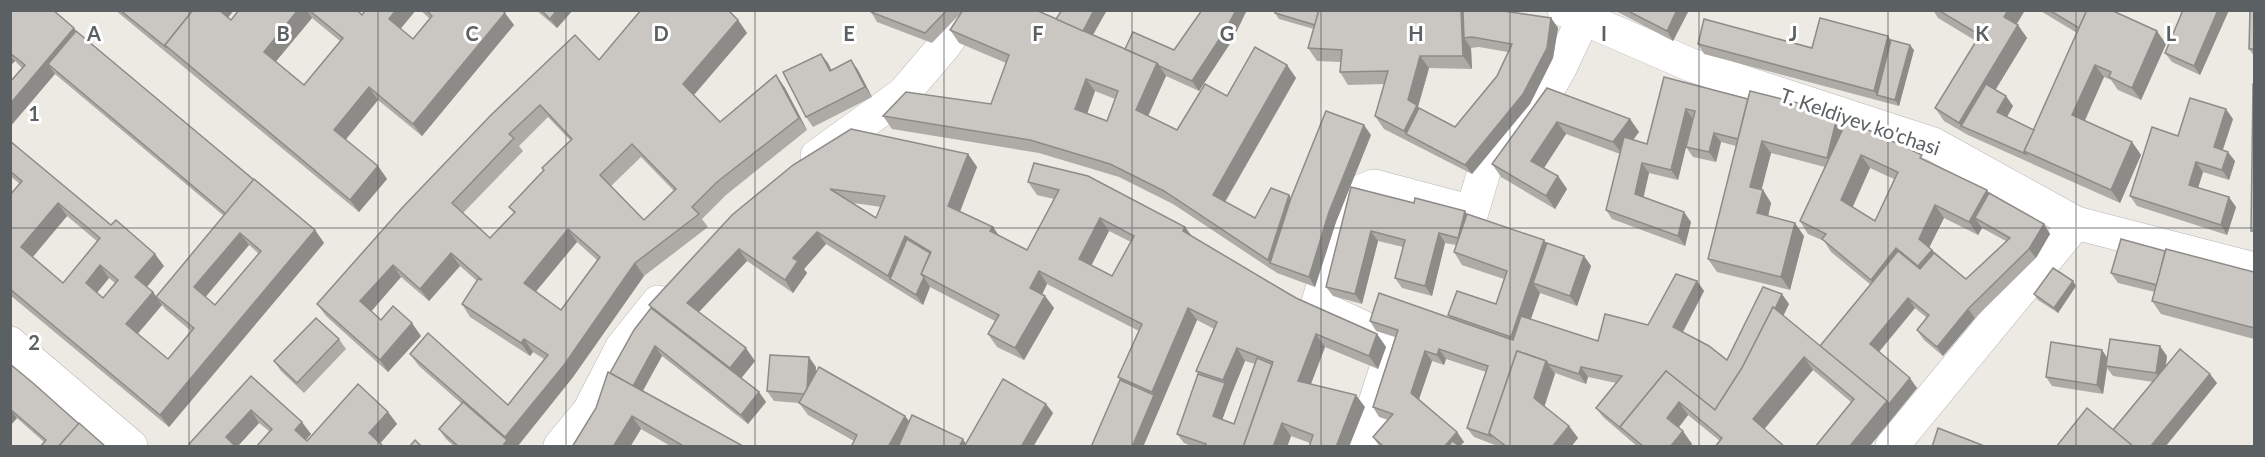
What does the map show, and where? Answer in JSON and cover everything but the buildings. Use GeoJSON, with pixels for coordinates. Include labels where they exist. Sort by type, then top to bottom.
{"type":"FeatureCollection","features":[{"type":"Feature","properties":{"kind":"street"},"geometry":{"type":"LineString","coordinates":[[797,170],[903,94],[944,46],[970,10]]}},
{"type":"Feature","properties":{"kind":"street"},"geometry":{"type":"LineString","coordinates":[[1361,447],[1392,350],[1384,337],[1317,306],[1345,212],[1356,193],[1374,186],[1472,212],[1485,168],[1540,103],[1560,68],[1574,15]]}},
{"type":"Feature","properties":{"kind":"street","name":"T. Keldiyev ko'chasi"},"geometry":{"type":"LineString","coordinates":[[1574,15],[1691,65],[1933,144],[2076,223],[2254,268]]}},
{"type":"Feature","properties":{"kind":"street"},"geometry":{"type":"LineString","coordinates":[[1892,447],[2076,223]]}},
{"type":"Feature","properties":{"kind":"street"},"geometry":{"type":"LineString","coordinates":[[560,447],[589,411],[622,347],[675,282]]}},
{"type":"Feature","properties":{"kind":"street"},"geometry":{"type":"LineString","coordinates":[[10,343],[131,447]]}}]}
